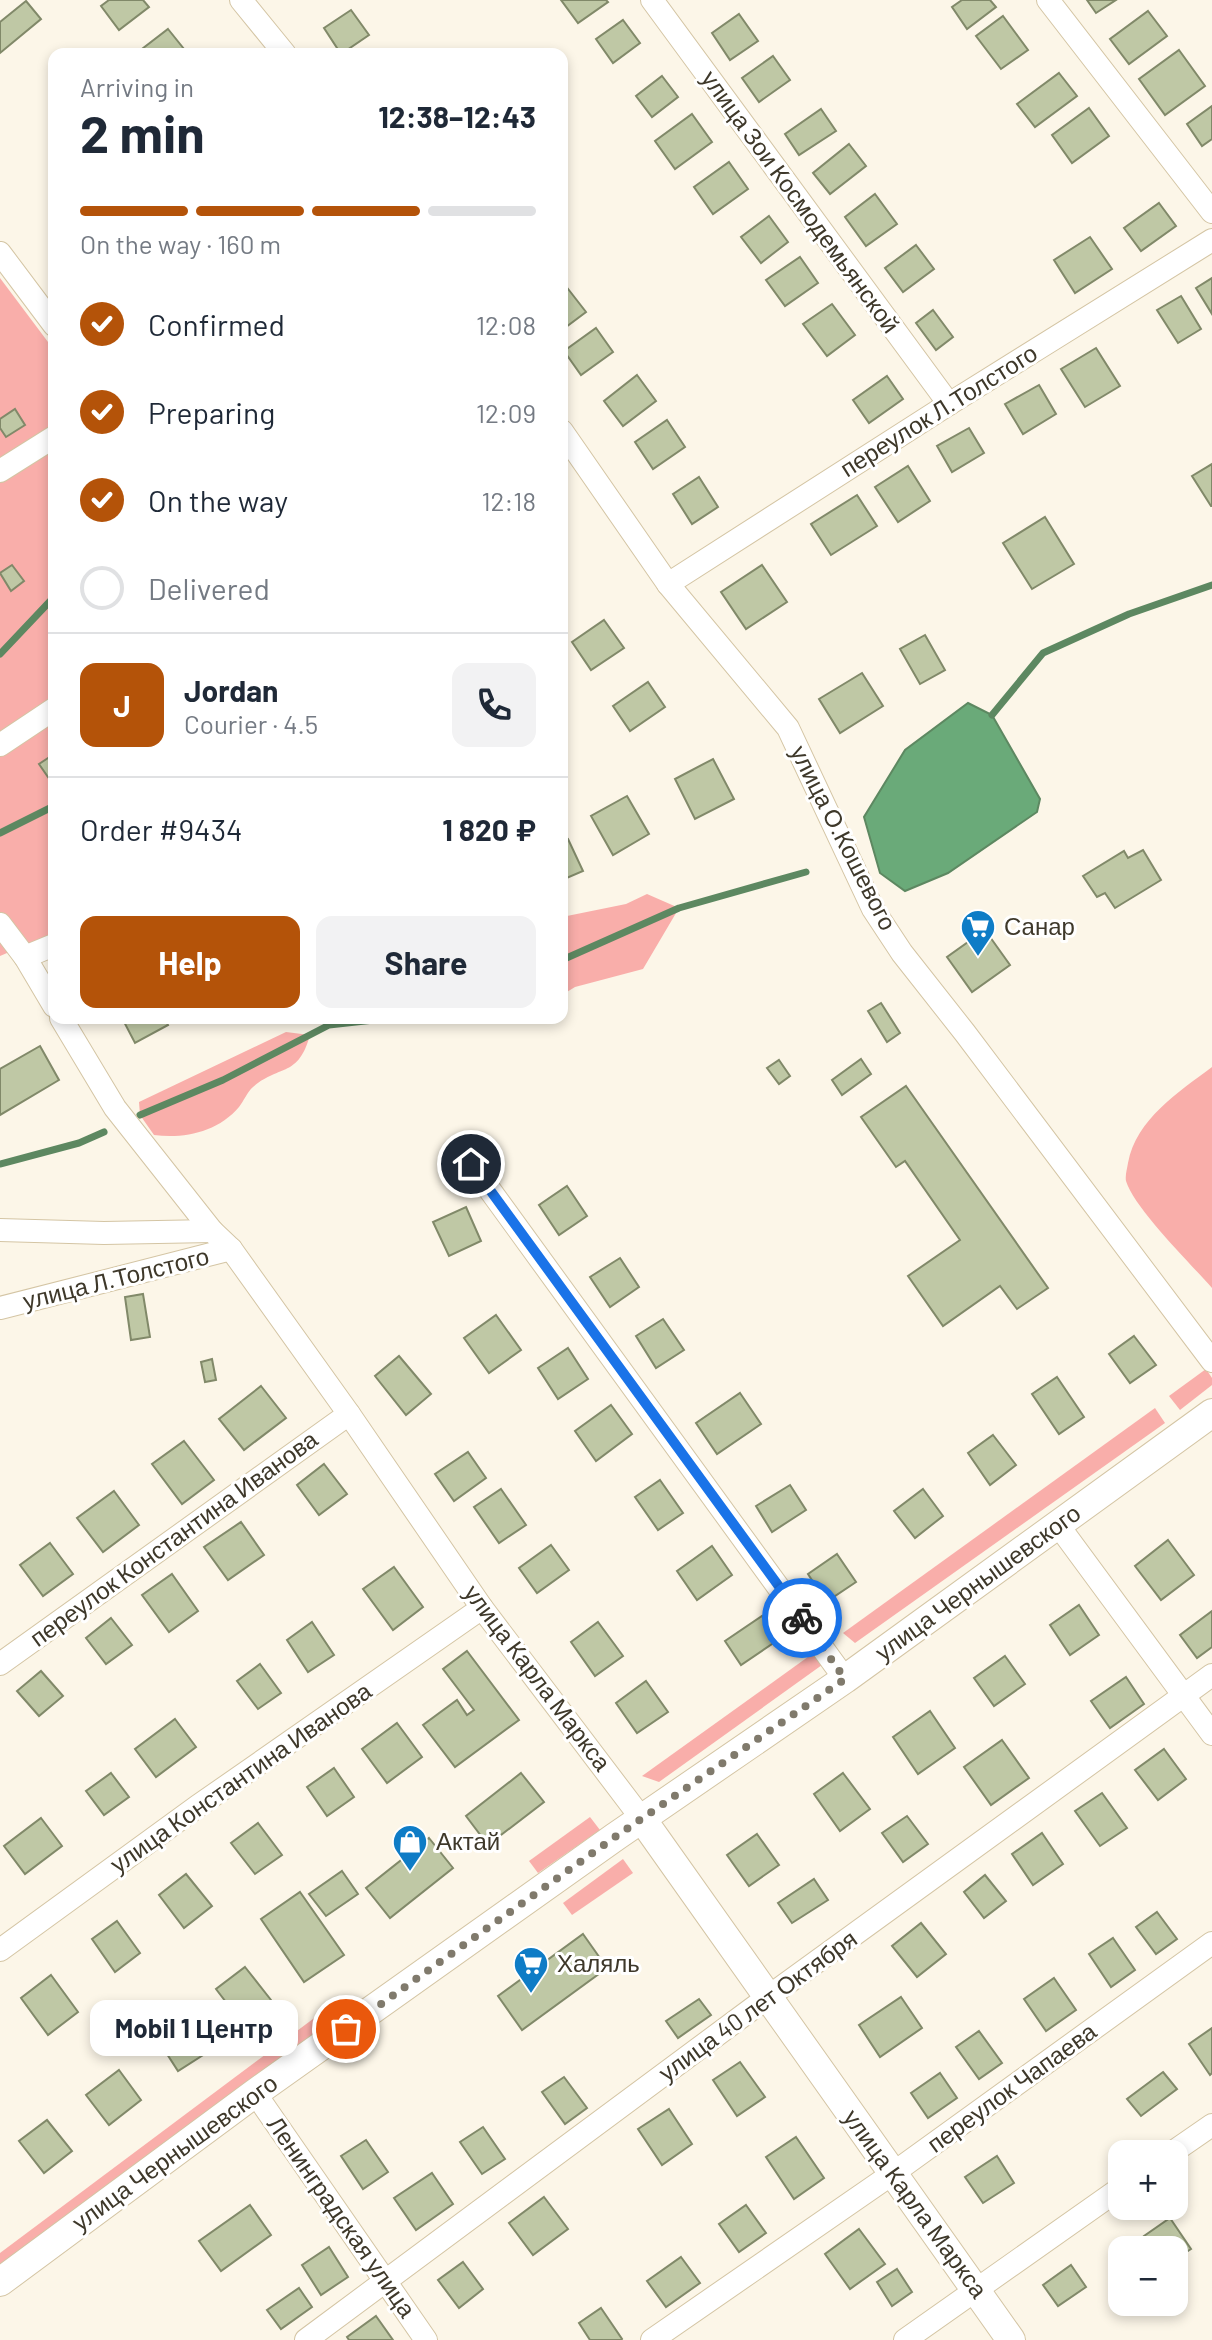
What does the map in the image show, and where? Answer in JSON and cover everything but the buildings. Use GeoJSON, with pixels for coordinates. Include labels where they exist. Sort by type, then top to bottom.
{"type":"FeatureCollection","features":[{"type":"Feature","properties":{"kind":"street"},"geometry":{"type":"LineString","coordinates":[[241,0],[280,48]]}},
{"type":"Feature","properties":{"kind":"street","name":"улица Зои Космодемьянской"},"geometry":{"type":"LineString","coordinates":[[652,0],[949,404]]}},
{"type":"Feature","properties":{"kind":"street"},"geometry":{"type":"LineString","coordinates":[[1048,0],[1212,212]]}},
{"type":"Feature","properties":{"kind":"street","name":"переулок Л.Толстого"},"geometry":{"type":"LineString","coordinates":[[668,584],[1212,240]]}},
{"type":"Feature","properties":{"kind":"street"},"geometry":{"type":"LineString","coordinates":[[0,253],[48,317]]}},
{"type":"Feature","properties":{"kind":"street","name":"улица О.Кошевого"},"geometry":{"type":"LineString","coordinates":[[568,440],[668,584],[788,728],[873,909],[902,953],[975,1045],[1212,1361]]}},
{"type":"Feature","properties":{"kind":"street"},"geometry":{"type":"LineString","coordinates":[[0,471],[48,441]]}},
{"type":"Feature","properties":{"kind":"street"},"geometry":{"type":"LineString","coordinates":[[0,745],[48,713]]}},
{"type":"Feature","properties":{"kind":"street"},"geometry":{"type":"LineString","coordinates":[[0,924],[25,957],[48,996]]}},
{"type":"Feature","properties":{"kind":"street"},"geometry":{"type":"LineString","coordinates":[[25,957],[48,947]]}},
{"type":"Feature","properties":{"kind":"street","name":"улица Карла Маркса"},"geometry":{"type":"LineString","coordinates":[[65,1024],[115,1108],[212,1231],[231,1249],[482,1608],[642,1819],[1011,2340]]}},
{"type":"Feature","properties":{"kind":"street"},"geometry":{"type":"LineString","coordinates":[[471,1164],[845,1679]]}},
{"type":"Feature","properties":{"kind":"street"},"geometry":{"type":"LineString","coordinates":[[0,1230],[104,1233],[212,1231]]}},
{"type":"Feature","properties":{"kind":"street","name":"улица Л.Толстого"},"geometry":{"type":"LineString","coordinates":[[0,1308],[231,1249]]}},
{"type":"Feature","properties":{"kind":"street","name":"улица Чернышевского"},"geometry":{"type":"LineString","coordinates":[[0,2282],[255,2093],[845,1679],[1212,1413]]}},
{"type":"Feature","properties":{"kind":"street","name":"переулок Константина Иванова"},"geometry":{"type":"LineString","coordinates":[[0,1664],[349,1414]]}},
{"type":"Feature","properties":{"kind":"street"},"geometry":{"type":"LineString","coordinates":[[1058,1525],[1212,1734]]}},
{"type":"Feature","properties":{"kind":"street","name":"улица Константина Иванова"},"geometry":{"type":"LineString","coordinates":[[0,1950],[198,1806],[482,1608]]}},
{"type":"Feature","properties":{"kind":"street","name":"улица 40 лет Октября"},"geometry":{"type":"LineString","coordinates":[[306,2340],[768,1997],[1212,1675]]}},
{"type":"Feature","properties":{"kind":"street","name":"переулок Чапаева"},"geometry":{"type":"LineString","coordinates":[[652,2340],[892,2174],[1212,1943]]}},
{"type":"Feature","properties":{"kind":"street","name":"Ленинградская улица"},"geometry":{"type":"LineString","coordinates":[[255,2093],[426,2340]]}},
{"type":"Feature","properties":{"kind":"street"},"geometry":{"type":"LineString","coordinates":[[1188,2142],[1212,2125]]}},
{"type":"Feature","properties":{"kind":"street"},"geometry":{"type":"LineString","coordinates":[[905,2340],[1108,2197]]}},
{"type":"Feature","properties":{"kind":"shaded area"},"geometry":{"type":"Polygon","coordinates":[[[0,278],[48,342],[48,936],[0,956],[0,278]]]}},
{"type":"Feature","properties":{"kind":"shaded area"},"geometry":{"type":"Polygon","coordinates":[[[968,703],[992,715],[1040,799],[1037,812],[948,873],[905,891],[880,873],[864,817],[905,750],[968,703]]]}},
{"type":"Feature","properties":{"kind":"shaded area"},"geometry":{"type":"Polygon","coordinates":[[[647,894],[679,908],[643,969],[568,991],[568,916],[626,904],[647,894]]]}},
{"type":"Feature","properties":{"kind":"shaded area"},"geometry":{"type":"Polygon","coordinates":[[[286,1032],[310,1035],[300,1058],[253,1087],[231,1116],[211,1128],[177,1136],[154,1135],[140,1115],[139,1102],[286,1032]]]}},
{"type":"Feature","properties":{"kind":"shaded area"},"geometry":{"type":"Polygon","coordinates":[[[1212,1067],[1212,1288],[1140,1206],[1126,1177],[1133,1147],[1149,1120],[1212,1067]]]}},
{"type":"Feature","properties":{"kind":"shaded area"},"geometry":{"type":"Polygon","coordinates":[[[1206,1369],[1212,1378],[1212,1385],[1180,1410],[1169,1396],[1206,1369]]]}},
{"type":"Feature","properties":{"kind":"shaded area"},"geometry":{"type":"Polygon","coordinates":[[[1155,1408],[1165,1423],[855,1643],[843,1633],[1155,1408]]]}},
{"type":"Feature","properties":{"kind":"shaded area"},"geometry":{"type":"Polygon","coordinates":[[[812,1654],[822,1665],[659,1782],[642,1776],[812,1654]]]}},
{"type":"Feature","properties":{"kind":"shaded area"},"geometry":{"type":"Polygon","coordinates":[[[590,1817],[600,1830],[538,1873],[529,1861],[590,1817]]]}},
{"type":"Feature","properties":{"kind":"shaded area"},"geometry":{"type":"Polygon","coordinates":[[[623,1859],[633,1873],[572,1915],[563,1903],[623,1859]]]}},
{"type":"Feature","properties":{"kind":"shaded area"},"geometry":{"type":"Polygon","coordinates":[[[329,2007],[333,2013],[331,2022],[0,2269],[0,2253],[329,2007]]]}},
{"type":"Feature","properties":{"kind":"waterway"},"geometry":{"type":"LineString","coordinates":[[992,715],[1043,653],[1129,614],[1212,585]]}},
{"type":"Feature","properties":{"kind":"waterway"},"geometry":{"type":"LineString","coordinates":[[0,654],[48,603]]}},
{"type":"Feature","properties":{"kind":"waterway"},"geometry":{"type":"LineString","coordinates":[[0,833],[48,809]]}},
{"type":"Feature","properties":{"kind":"waterway"},"geometry":{"type":"LineString","coordinates":[[568,957],[679,908],[806,872]]}},
{"type":"Feature","properties":{"kind":"waterway"},"geometry":{"type":"LineString","coordinates":[[140,1115],[223,1080],[329,1025],[338,1024]]}},
{"type":"Feature","properties":{"kind":"waterway"},"geometry":{"type":"LineString","coordinates":[[0,1164],[79,1143],[104,1132]]}},
{"type":"Feature","properties":{"kind":"way so far"},"geometry":{"type":"LineString","coordinates":[[346,2029],[615,1837],[845,1679],[802,1618]]}},
{"type":"Feature","properties":{"kind":"place","name":"Санар"},"geometry":{"type":"Point","coordinates":[978,958]}},
{"type":"Feature","properties":{"kind":"place","name":"Актай"},"geometry":{"type":"Point","coordinates":[410,1873]}},
{"type":"Feature","properties":{"kind":"place","name":"Халяль"},"geometry":{"type":"Point","coordinates":[531,1995]}},
{"type":"Feature","properties":{"kind":"place","name":"Mobil 1 Центр"},"geometry":{"type":"Point","coordinates":[346,2029]}},
{"type":"Feature","properties":{"kind":"route"},"geometry":{"type":"LineString","coordinates":[[471,1164],[802,1618]]}}]}
